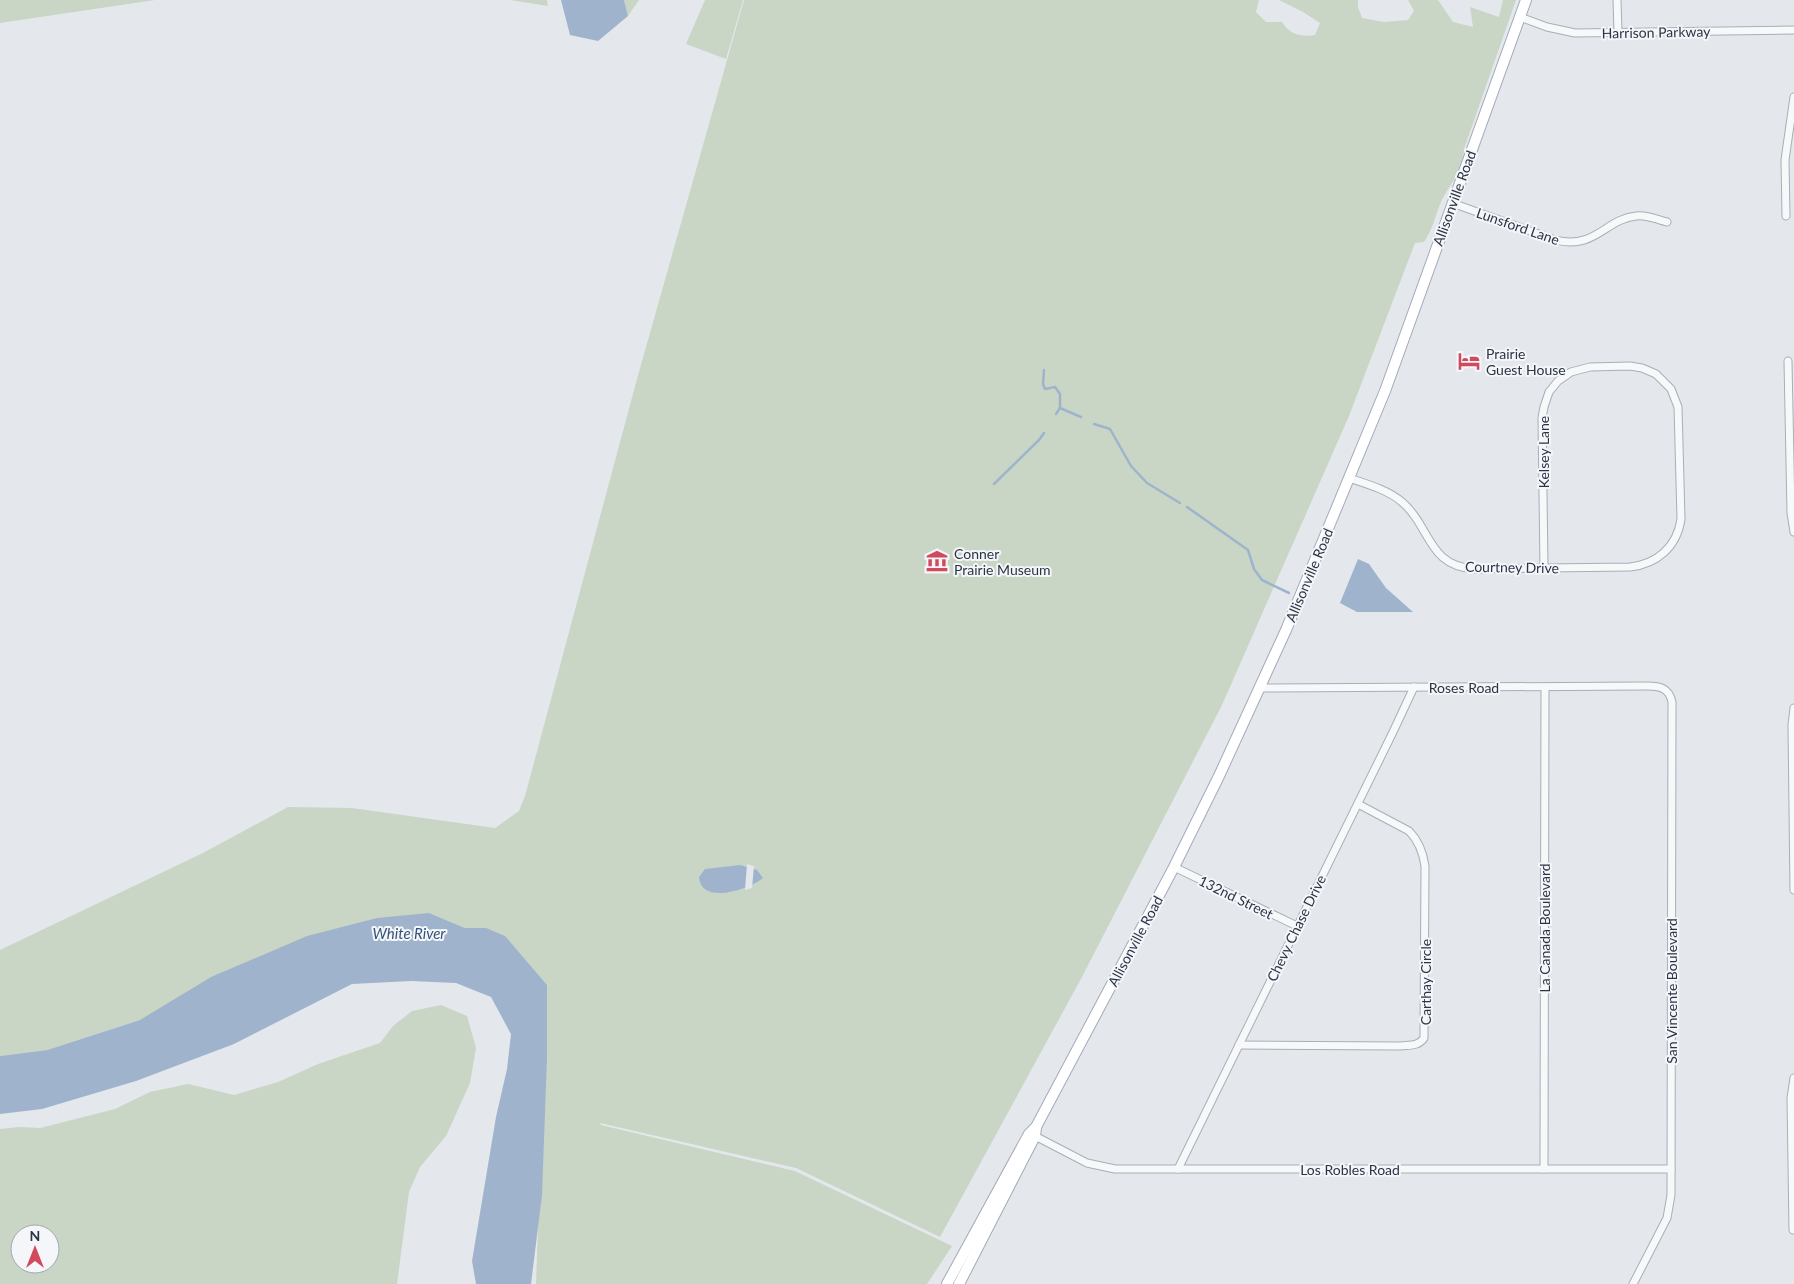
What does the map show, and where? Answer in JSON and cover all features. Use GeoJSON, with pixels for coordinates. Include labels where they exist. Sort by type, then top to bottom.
{"type":"FeatureCollection","features":[{"type":"Feature","properties":{"kind":"main road","name":"Allisonville Road"},"geometry":{"type":"LineString","coordinates":[[958,1284],[1174,867],[1286,630],[1385,391],[1526,0]]}},
{"type":"Feature","properties":{"kind":"main road","name":"Allisonville Road"},"geometry":{"type":"LineString","coordinates":[[947,1284],[1029,1134],[1036,1132]]}},
{"type":"Feature","properties":{"kind":"street"},"geometry":{"type":"LineString","coordinates":[[1617,0],[1618,32]]}},
{"type":"Feature","properties":{"kind":"street","name":"Harrison Parkway"},"geometry":{"type":"LineString","coordinates":[[1520,17],[1568,32],[1794,30]]}},
{"type":"Feature","properties":{"kind":"street"},"geometry":{"type":"LineString","coordinates":[[1786,216],[1786,152],[1794,97]]}},
{"type":"Feature","properties":{"kind":"street","name":"Lunsford Lane"},"geometry":{"type":"LineString","coordinates":[[1452,203],[1555,240],[1572,243],[1589,239],[1626,218],[1634,216],[1646,216],[1667,222]]}},
{"type":"Feature","properties":{"kind":"street"},"geometry":{"type":"LineString","coordinates":[[1788,361],[1792,469],[1791,513],[1794,532]]}},
{"type":"Feature","properties":{"kind":"street","name":"Kelsey Lane"},"geometry":{"type":"LineString","coordinates":[[1544,568],[1542,418],[1544,407],[1549,392],[1558,381],[1565,375],[1584,368],[1626,366],[1642,368],[1656,374],[1671,389],[1678,407],[1680,432],[1681,519],[1674,542]]}},
{"type":"Feature","properties":{"kind":"street","name":"Courtney Drive"},"geometry":{"type":"LineString","coordinates":[[1349,478],[1385,492],[1402,502],[1436,551],[1454,565],[1475,569],[1638,566],[1661,556],[1674,542]]}},
{"type":"Feature","properties":{"kind":"street","name":"Roses Road"},"geometry":{"type":"LineString","coordinates":[[1259,688],[1660,686],[1667,691]]}},
{"type":"Feature","properties":{"kind":"street","name":"Chevy Chase Drive"},"geometry":{"type":"LineString","coordinates":[[1178,1169],[1414,687]]}},
{"type":"Feature","properties":{"kind":"street","name":"La Canada Boulevard"},"geometry":{"type":"LineString","coordinates":[[1544,1169],[1545,687]]}},
{"type":"Feature","properties":{"kind":"street","name":"San Vincente Boulevard"},"geometry":{"type":"LineString","coordinates":[[1633,1284],[1667,1218],[1670,1202],[1672,702],[1667,691]]}},
{"type":"Feature","properties":{"kind":"street"},"geometry":{"type":"LineString","coordinates":[[1794,708],[1792,731],[1794,890]]}},
{"type":"Feature","properties":{"kind":"street","name":"Carthay Circle"},"geometry":{"type":"LineString","coordinates":[[1239,1045],[1401,1046],[1422,1042],[1424,1038],[1425,866],[1422,850],[1409,830],[1358,804]]}},
{"type":"Feature","properties":{"kind":"street","name":"132nd Street"},"geometry":{"type":"LineString","coordinates":[[1174,867],[1297,926]]}},
{"type":"Feature","properties":{"kind":"street"},"geometry":{"type":"LineString","coordinates":[[1793,1230],[1791,1098],[1794,1078]]}},
{"type":"Feature","properties":{"kind":"street","name":"Los Robles Road"},"geometry":{"type":"LineString","coordinates":[[1036,1132],[1088,1163],[1115,1170],[1671,1169]]}},
{"type":"Feature","properties":{"kind":"green space"},"geometry":{"type":"Polygon","coordinates":[[[0,0],[155,0],[0,23],[0,0]]]}},
{"type":"Feature","properties":{"kind":"green space"},"geometry":{"type":"Polygon","coordinates":[[[510,0],[547,0],[548,6],[510,0]]]}},
{"type":"Feature","properties":{"kind":"green space"},"geometry":{"type":"Polygon","coordinates":[[[624,0],[639,0],[628,16],[624,0]]]}},
{"type":"Feature","properties":{"kind":"green space"},"geometry":{"type":"Polygon","coordinates":[[[705,0],[743,0],[726,59],[686,44],[705,0]]]}},
{"type":"Feature","properties":{"kind":"green space","name":"Conner Prairie Museum"},"geometry":{"type":"Polygon","coordinates":[[[744,0],[1259,0],[1256,12],[1266,22],[1282,22],[1292,32],[1305,36],[1315,35],[1320,23],[1279,0],[1358,0],[1358,7],[1362,18],[1384,22],[1408,20],[1414,11],[1408,0],[1438,0],[1453,22],[1473,27],[1470,7],[1499,17],[1503,0],[1516,0],[1464,149],[1462,164],[1441,202],[1427,237],[1424,242],[1415,243],[1349,416],[1222,705],[1082,977],[940,1237],[796,1168],[600,1123],[601,1125],[795,1171],[952,1246],[927,1284],[536,1284],[547,985],[486,928],[465,928],[429,913],[140,1020],[47,1050],[0,1056],[0,950],[203,853],[288,807],[352,808],[495,828],[519,811],[525,796],[637,379],[744,0]]]}},
{"type":"Feature","properties":{"kind":"green space"},"geometry":{"type":"Polygon","coordinates":[[[441,1005],[467,1016],[476,1048],[470,1083],[446,1136],[420,1167],[409,1192],[397,1284],[0,1284],[0,1129],[19,1127],[40,1128],[115,1109],[150,1092],[188,1084],[234,1095],[278,1082],[318,1064],[380,1043],[393,1026],[412,1011],[441,1005]]]}},
{"type":"Feature","properties":{"kind":"water"},"geometry":{"type":"Polygon","coordinates":[[[561,0],[624,0],[628,16],[598,41],[570,35],[561,0]]]}},
{"type":"Feature","properties":{"kind":"water"},"geometry":{"type":"Polygon","coordinates":[[[1358,559],[1369,564],[1386,588],[1413,612],[1357,612],[1340,603],[1358,559]]]}},
{"type":"Feature","properties":{"kind":"water"},"geometry":{"type":"Polygon","coordinates":[[[740,865],[757,870],[763,878],[748,887],[727,892],[717,893],[708,891],[702,886],[699,877],[705,869],[740,865]]]}},
{"type":"Feature","properties":{"kind":"water","name":"White River"},"geometry":{"type":"Polygon","coordinates":[[[429,913],[465,928],[486,928],[505,936],[547,985],[547,1057],[542,1195],[531,1284],[476,1284],[472,1261],[496,1117],[507,1069],[511,1034],[491,997],[456,983],[411,981],[352,984],[234,1044],[136,1081],[42,1109],[0,1114],[0,1056],[47,1050],[140,1020],[211,977],[307,936],[377,918],[429,913]]]}},
{"type":"Feature","properties":{"kind":"pier"},"geometry":{"type":"Polygon","coordinates":[[[747,864],[754,866],[752,888],[745,890],[747,864]]]}},
{"type":"Feature","properties":{"kind":"waterway"},"geometry":{"type":"LineString","coordinates":[[1044,370],[1043,384],[1045,389],[1055,387],[1060,394],[1060,408],[1081,417]]}},
{"type":"Feature","properties":{"kind":"waterway"},"geometry":{"type":"LineString","coordinates":[[1056,414],[1060,408]]}},
{"type":"Feature","properties":{"kind":"waterway"},"geometry":{"type":"LineString","coordinates":[[1094,424],[1110,429],[1131,466],[1147,483],[1180,503]]}},
{"type":"Feature","properties":{"kind":"waterway"},"geometry":{"type":"LineString","coordinates":[[994,484],[1044,433]]}},
{"type":"Feature","properties":{"kind":"waterway"},"geometry":{"type":"LineString","coordinates":[[1187,507],[1248,550],[1254,569],[1262,580],[1289,593]]}},
{"type":"Feature","properties":{"kind":"place","name":"Prairie Guest House"},"geometry":{"type":"Point","coordinates":[1469,361]}},
{"type":"Feature","properties":{"kind":"place","name":"Conner Prairie Museum"},"geometry":{"type":"Point","coordinates":[937,561]}}]}
